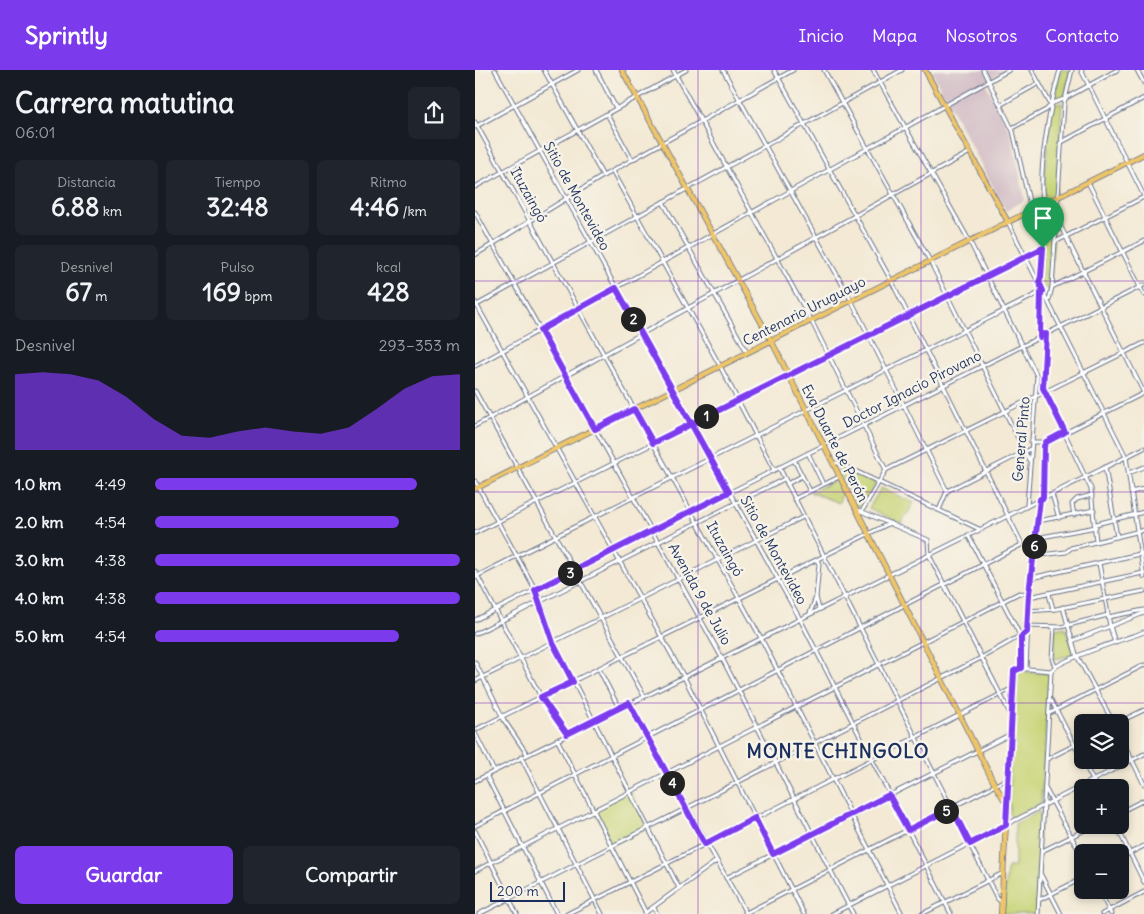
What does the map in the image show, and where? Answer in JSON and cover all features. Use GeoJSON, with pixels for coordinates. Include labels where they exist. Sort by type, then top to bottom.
{"type":"FeatureCollection","features":[{"type":"Feature","properties":{"kind":"main road","name":"Eva Duarte de Perón"},"geometry":{"type":"LineString","coordinates":[[622,70],[771,340],[888,575],[995,785],[1007,804]]}},
{"type":"Feature","properties":{"kind":"main road"},"geometry":{"type":"LineString","coordinates":[[925,70],[1008,222]]}},
{"type":"Feature","properties":{"kind":"main road","name":"Centenario Uruguayo"},"geometry":{"type":"LineString","coordinates":[[477,488],[1144,154]]}},
{"type":"Feature","properties":{"kind":"main road"},"geometry":{"type":"LineString","coordinates":[[1001,914],[1007,804]]}},
{"type":"Feature","properties":{"kind":"street","name":"Sitio de Montevideo"},"geometry":{"type":"LineString","coordinates":[[495,70],[800,619],[951,914]]}},
{"type":"Feature","properties":{"kind":"street"},"geometry":{"type":"LineString","coordinates":[[544,70],[603,176]]}},
{"type":"Feature","properties":{"kind":"street"},"geometry":{"type":"LineString","coordinates":[[476,125],[578,70]]}},
{"type":"Feature","properties":{"kind":"street"},"geometry":{"type":"LineString","coordinates":[[596,70],[616,108]]}},
{"type":"Feature","properties":{"kind":"street"},"geometry":{"type":"LineString","coordinates":[[673,70],[811,320],[886,470]]}},
{"type":"Feature","properties":{"kind":"street"},"geometry":{"type":"LineString","coordinates":[[475,186],[686,70]]}},
{"type":"Feature","properties":{"kind":"street"},"geometry":{"type":"LineString","coordinates":[[723,70],[851,300],[947,491]]}},
{"type":"Feature","properties":{"kind":"street"},"geometry":{"type":"LineString","coordinates":[[475,826],[905,607],[1021,545],[891,280],[773,70]]}},
{"type":"Feature","properties":{"kind":"street"},"geometry":{"type":"LineString","coordinates":[[475,255],[603,176],[793,70]]}},
{"type":"Feature","properties":{"kind":"street"},"geometry":{"type":"LineString","coordinates":[[824,70],[930,261],[1029,460]]}},
{"type":"Feature","properties":{"kind":"street"},"geometry":{"type":"LineString","coordinates":[[873,70],[969,242],[1022,346]]}},
{"type":"Feature","properties":{"kind":"street"},"geometry":{"type":"LineString","coordinates":[[804,914],[684,677],[476,304],[901,70]]}},
{"type":"Feature","properties":{"kind":"street"},"geometry":{"type":"LineString","coordinates":[[983,70],[1012,128],[1031,210]]}},
{"type":"Feature","properties":{"kind":"street"},"geometry":{"type":"LineString","coordinates":[[475,366],[1009,70]]}},
{"type":"Feature","properties":{"kind":"street"},"geometry":{"type":"LineString","coordinates":[[1032,70],[1051,105]]}},
{"type":"Feature","properties":{"kind":"street"},"geometry":{"type":"LineString","coordinates":[[1039,282],[1043,248],[1044,158],[1051,105],[1060,70]]}},
{"type":"Feature","properties":{"kind":"street"},"geometry":{"type":"LineString","coordinates":[[1049,300],[1052,286],[1064,99],[1072,70]]}},
{"type":"Feature","properties":{"kind":"street"},"geometry":{"type":"LineString","coordinates":[[1055,242],[1144,196],[1081,70]]}},
{"type":"Feature","properties":{"kind":"street"},"geometry":{"type":"LineString","coordinates":[[1012,128],[1117,70]]}},
{"type":"Feature","properties":{"kind":"street"},"geometry":{"type":"LineString","coordinates":[[1137,70],[1144,83]]}},
{"type":"Feature","properties":{"kind":"street"},"geometry":{"type":"LineString","coordinates":[[1000,104],[1039,83]]}},
{"type":"Feature","properties":{"kind":"street"},"geometry":{"type":"LineString","coordinates":[[1060,143],[1144,98]]}},
{"type":"Feature","properties":{"kind":"street"},"geometry":{"type":"LineString","coordinates":[[607,114],[632,160]]}},
{"type":"Feature","properties":{"kind":"street","name":"Ituzaingó"},"geometry":{"type":"LineString","coordinates":[[476,125],[761,638],[902,914]]}},
{"type":"Feature","properties":{"kind":"street"},"geometry":{"type":"LineString","coordinates":[[475,426],[969,152]]}},
{"type":"Feature","properties":{"kind":"street"},"geometry":{"type":"LineString","coordinates":[[612,171],[720,366],[773,470]]}},
{"type":"Feature","properties":{"kind":"street"},"geometry":{"type":"LineString","coordinates":[[1088,182],[1142,286],[1144,294]]}},
{"type":"Feature","properties":{"kind":"street"},"geometry":{"type":"LineString","coordinates":[[663,202],[747,352]]}},
{"type":"Feature","properties":{"kind":"street","name":"Avenida 9 de Julio"},"geometry":{"type":"LineString","coordinates":[[475,212],[701,618],[853,914]]}},
{"type":"Feature","properties":{"kind":"street"},"geometry":{"type":"LineString","coordinates":[[1031,442],[1045,443],[1144,393],[1066,237],[1056,221]]}},
{"type":"Feature","properties":{"kind":"street"},"geometry":{"type":"LineString","coordinates":[[1008,222],[1039,282],[1042,292],[1040,337]]}},
{"type":"Feature","properties":{"kind":"street"},"geometry":{"type":"LineString","coordinates":[[1052,286],[1144,241]]}},
{"type":"Feature","properties":{"kind":"street"},"geometry":{"type":"LineString","coordinates":[[475,533],[1043,248]]}},
{"type":"Feature","properties":{"kind":"street","name":"Doctor Ignacio Pirovano"},"geometry":{"type":"LineString","coordinates":[[475,620],[1142,286]]}},
{"type":"Feature","properties":{"kind":"street"},"geometry":{"type":"LineString","coordinates":[[476,576],[1042,292]]}},
{"type":"Feature","properties":{"kind":"street"},"geometry":{"type":"LineString","coordinates":[[1042,292],[1049,300],[1126,457],[1136,532],[1143,553],[1144,576]]}},
{"type":"Feature","properties":{"kind":"street"},"geometry":{"type":"LineString","coordinates":[[1046,334],[1042,384],[1087,476],[1092,495],[1097,542]]}},
{"type":"Feature","properties":{"kind":"street"},"geometry":{"type":"LineString","coordinates":[[862,511],[886,470],[1144,343]]}},
{"type":"Feature","properties":{"kind":"street","name":"General Pinto"},"geometry":{"type":"LineString","coordinates":[[1022,346],[1036,374],[1027,505]]}},
{"type":"Feature","properties":{"kind":"street"},"geometry":{"type":"LineString","coordinates":[[475,391],[644,696]]}},
{"type":"Feature","properties":{"kind":"street"},"geometry":{"type":"LineString","coordinates":[[1024,668],[1029,596],[1041,498],[1045,443]]}},
{"type":"Feature","properties":{"kind":"street"},"geometry":{"type":"LineString","coordinates":[[475,781],[593,720],[684,677],[1144,448]]}},
{"type":"Feature","properties":{"kind":"street"},"geometry":{"type":"LineString","coordinates":[[939,510],[947,491],[1030,449]]}},
{"type":"Feature","properties":{"kind":"street"},"geometry":{"type":"LineString","coordinates":[[808,453],[823,484]]}},
{"type":"Feature","properties":{"kind":"street"},"geometry":{"type":"LineString","coordinates":[[794,460],[810,491]]}},
{"type":"Feature","properties":{"kind":"street"},"geometry":{"type":"LineString","coordinates":[[832,463],[838,463],[979,529]]}},
{"type":"Feature","properties":{"kind":"street"},"geometry":{"type":"LineString","coordinates":[[779,467],[988,880],[1002,903]]}},
{"type":"Feature","properties":{"kind":"street"},"geometry":{"type":"LineString","coordinates":[[1105,467],[1117,537]]}},
{"type":"Feature","properties":{"kind":"street"},"geometry":{"type":"LineString","coordinates":[[1129,472],[1144,467]]}},
{"type":"Feature","properties":{"kind":"street"},"geometry":{"type":"LineString","coordinates":[[787,484],[802,476]]}},
{"type":"Feature","properties":{"kind":"street"},"geometry":{"type":"LineString","coordinates":[[795,499],[839,476]]}},
{"type":"Feature","properties":{"kind":"street"},"geometry":{"type":"LineString","coordinates":[[475,634],[784,479]]}},
{"type":"Feature","properties":{"kind":"street"},"geometry":{"type":"LineString","coordinates":[[475,481],[477,488],[498,522],[541,601],[553,643],[679,888]]}},
{"type":"Feature","properties":{"kind":"street"},"geometry":{"type":"LineString","coordinates":[[1131,492],[1144,488]]}},
{"type":"Feature","properties":{"kind":"street"},"geometry":{"type":"LineString","coordinates":[[1052,494],[1059,518]]}},
{"type":"Feature","properties":{"kind":"street"},"geometry":{"type":"LineString","coordinates":[[1074,515],[1072,504],[1077,499],[1092,495]]}},
{"type":"Feature","properties":{"kind":"street"},"geometry":{"type":"LineString","coordinates":[[855,509],[928,540],[929,555],[1012,717]]}},
{"type":"Feature","properties":{"kind":"street"},"geometry":{"type":"LineString","coordinates":[[1038,521],[1094,510]]}},
{"type":"Feature","properties":{"kind":"street"},"geometry":{"type":"LineString","coordinates":[[1036,538],[1144,512]]}},
{"type":"Feature","properties":{"kind":"street"},"geometry":{"type":"LineString","coordinates":[[475,681],[803,517]]}},
{"type":"Feature","properties":{"kind":"street"},"geometry":{"type":"LineString","coordinates":[[494,771],[475,732],[502,716],[890,524]]}},
{"type":"Feature","properties":{"kind":"street"},"geometry":{"type":"LineString","coordinates":[[1033,556],[1065,552],[1071,548],[1144,530]]}},
{"type":"Feature","properties":{"kind":"street"},"geometry":{"type":"LineString","coordinates":[[968,535],[1021,637],[1024,668]]}},
{"type":"Feature","properties":{"kind":"street"},"geometry":{"type":"LineString","coordinates":[[1031,578],[1143,553]]}},
{"type":"Feature","properties":{"kind":"street"},"geometry":{"type":"LineString","coordinates":[[818,561],[826,562]]}},
{"type":"Feature","properties":{"kind":"street"},"geometry":{"type":"LineString","coordinates":[[818,561],[816,597],[819,610]]}},
{"type":"Feature","properties":{"kind":"street"},"geometry":{"type":"LineString","coordinates":[[1099,563],[1108,616],[1115,643]]}},
{"type":"Feature","properties":{"kind":"street"},"geometry":{"type":"LineString","coordinates":[[475,571],[541,697],[567,734]]}},
{"type":"Feature","properties":{"kind":"street"},"geometry":{"type":"LineString","coordinates":[[475,871],[1020,593],[1029,596],[1049,594],[1144,573]]}},
{"type":"Feature","properties":{"kind":"street"},"geometry":{"type":"LineString","coordinates":[[1028,611],[1053,609],[1144,591]]}},
{"type":"Feature","properties":{"kind":"street"},"geometry":{"type":"LineString","coordinates":[[1049,594],[1053,609]]}},
{"type":"Feature","properties":{"kind":"street"},"geometry":{"type":"LineString","coordinates":[[810,614],[816,597]]}},
{"type":"Feature","properties":{"kind":"street"},"geometry":{"type":"LineString","coordinates":[[1063,607],[1078,656],[1109,714]]}},
{"type":"Feature","properties":{"kind":"street"},"geometry":{"type":"LineString","coordinates":[[1027,626],[1054,627],[1108,616],[1144,612]]}},
{"type":"Feature","properties":{"kind":"street"},"geometry":{"type":"LineString","coordinates":[[1072,641],[1144,612]]}},
{"type":"Feature","properties":{"kind":"street"},"geometry":{"type":"LineString","coordinates":[[1054,627],[1052,659],[1055,666]]}},
{"type":"Feature","properties":{"kind":"street"},"geometry":{"type":"LineString","coordinates":[[479,914],[981,658],[1027,632]]}},
{"type":"Feature","properties":{"kind":"street"},"geometry":{"type":"LineString","coordinates":[[1039,914],[1051,671],[1055,666],[1078,656],[1144,632]]}},
{"type":"Feature","properties":{"kind":"street"},"geometry":{"type":"LineString","coordinates":[[475,662],[502,716],[527,754]]}},
{"type":"Feature","properties":{"kind":"street"},"geometry":{"type":"LineString","coordinates":[[1049,714],[1144,665]]}},
{"type":"Feature","properties":{"kind":"street"},"geometry":{"type":"LineString","coordinates":[[1007,804],[1015,670],[1024,668],[1051,671]]}},
{"type":"Feature","properties":{"kind":"street"},"geometry":{"type":"LineString","coordinates":[[599,669],[619,708]]}},
{"type":"Feature","properties":{"kind":"street"},"geometry":{"type":"LineString","coordinates":[[567,914],[1013,688]]}},
{"type":"Feature","properties":{"kind":"street"},"geometry":{"type":"LineString","coordinates":[[1050,699],[1074,743]]}},
{"type":"Feature","properties":{"kind":"street"},"geometry":{"type":"LineString","coordinates":[[629,703],[685,808],[746,914],[1009,778]]}},
{"type":"Feature","properties":{"kind":"street"},"geometry":{"type":"LineString","coordinates":[[1129,717],[1144,710]]}},
{"type":"Feature","properties":{"kind":"street"},"geometry":{"type":"LineString","coordinates":[[726,878],[1011,734]]}},
{"type":"Feature","properties":{"kind":"street"},"geometry":{"type":"LineString","coordinates":[[557,739],[645,913],[715,862]]}},
{"type":"Feature","properties":{"kind":"street"},"geometry":{"type":"LineString","coordinates":[[1047,759],[1074,746]]}},
{"type":"Feature","properties":{"kind":"street"},"geometry":{"type":"LineString","coordinates":[[1097,779],[1144,754]]}},
{"type":"Feature","properties":{"kind":"street"},"geometry":{"type":"LineString","coordinates":[[1129,755],[1144,784]]}},
{"type":"Feature","properties":{"kind":"street"},"geometry":{"type":"LineString","coordinates":[[521,757],[602,914]]}},
{"type":"Feature","properties":{"kind":"street"},"geometry":{"type":"LineString","coordinates":[[486,775],[557,914]]}},
{"type":"Feature","properties":{"kind":"street"},"geometry":{"type":"LineString","coordinates":[[1045,788],[1054,801],[1076,844]]}},
{"type":"Feature","properties":{"kind":"street"},"geometry":{"type":"LineString","coordinates":[[832,914],[1074,791]]}},
{"type":"Feature","properties":{"kind":"street"},"geometry":{"type":"LineString","coordinates":[[1129,808],[1144,800]]}},
{"type":"Feature","properties":{"kind":"street"},"geometry":{"type":"LineString","coordinates":[[475,831],[517,914]]}},
{"type":"Feature","properties":{"kind":"street"},"geometry":{"type":"LineString","coordinates":[[1042,851],[1078,834]]}},
{"type":"Feature","properties":{"kind":"street"},"geometry":{"type":"LineString","coordinates":[[1120,834],[1144,882]]}},
{"type":"Feature","properties":{"kind":"street"},"geometry":{"type":"LineString","coordinates":[[1130,853],[1144,846]]}},
{"type":"Feature","properties":{"kind":"street"},"geometry":{"type":"LineString","coordinates":[[922,914],[1003,873]]}},
{"type":"Feature","properties":{"kind":"street"},"geometry":{"type":"LineString","coordinates":[[1041,875],[1061,914]]}},
{"type":"Feature","properties":{"kind":"street"},"geometry":{"type":"LineString","coordinates":[[1039,900],[1074,882]]}},
{"type":"Feature","properties":{"kind":"street"},"geometry":{"type":"LineString","coordinates":[[1102,914],[1110,912],[1144,892]]}},
{"type":"Feature","properties":{"kind":"street"},"geometry":{"type":"LineString","coordinates":[[1104,899],[1110,912]]}},
{"type":"Feature","properties":{"kind":"street"},"geometry":{"type":"LineString","coordinates":[[654,908],[657,914]]}},
{"type":"Feature","properties":{"kind":"shaded area"},"geometry":{"type":"Polygon","coordinates":[[[931,70],[1005,70],[985,82],[1011,134],[1025,200],[1006,211],[931,70]]]}},
{"type":"Feature","properties":{"kind":"green space"},"geometry":{"type":"Polygon","coordinates":[[[1061,70],[1070,70],[1064,98],[1054,101],[1061,70]]]}},
{"type":"Feature","properties":{"kind":"green space"},"geometry":{"type":"Polygon","coordinates":[[[1062,103],[1056,193],[1044,200],[1045,168],[1052,105],[1062,103]]]}},
{"type":"Feature","properties":{"kind":"green space"},"geometry":{"type":"Polygon","coordinates":[[[1053,203],[1053,246],[1049,295],[1041,282],[1046,207],[1053,203]]]}},
{"type":"Feature","properties":{"kind":"green space"},"geometry":{"type":"Polygon","coordinates":[[[839,465],[876,484],[859,509],[836,466],[839,465]]]}},
{"type":"Feature","properties":{"kind":"green space"},"geometry":{"type":"Polygon","coordinates":[[[838,480],[842,494],[839,503],[810,492],[838,480]]]}},
{"type":"Feature","properties":{"kind":"green space"},"geometry":{"type":"Polygon","coordinates":[[[881,488],[914,503],[901,524],[869,508],[881,488]]]}},
{"type":"Feature","properties":{"kind":"green space"},"geometry":{"type":"Polygon","coordinates":[[[1065,627],[1075,655],[1054,659],[1055,629],[1065,627]]]}},
{"type":"Feature","properties":{"kind":"green space"},"geometry":{"type":"Polygon","coordinates":[[[1017,671],[1049,674],[1041,803],[1012,818],[1009,814],[1011,734],[1017,671]]]}},
{"type":"Feature","properties":{"kind":"green space"},"geometry":{"type":"Polygon","coordinates":[[[630,791],[648,828],[612,845],[594,810],[630,791]]]}},
{"type":"Feature","properties":{"kind":"green space"},"geometry":{"type":"Polygon","coordinates":[[[1040,811],[1036,914],[1003,914],[1007,867],[1015,867],[1015,824],[1040,811]]]}},
{"type":"Feature","properties":{"kind":"district","name":"MONTE CHINGOLO"},"geometry":{"type":"Point","coordinates":[838,751]}},
{"type":"Feature","properties":{"kind":"route"},"geometry":{"type":"LineString","coordinates":[[1043,248],[908,316],[869,335],[692,424],[653,443],[634,409],[595,429],[540,330],[616,288],[692,424],[729,492],[535,590],[541,601],[553,643],[573,682],[541,697],[543,700],[567,734],[629,703],[705,844],[755,818],[773,854],[889,795],[908,830],[952,808],[970,844],[1006,825],[1014,671],[1016,668],[1021,668],[1023,644],[1021,637],[1027,632],[1033,556],[1041,504],[1040,499],[1043,498],[1041,494],[1044,446],[1046,442],[1065,432],[1042,386],[1046,334],[1040,337],[1041,292],[1043,291],[1039,282],[1043,248]]}}]}
